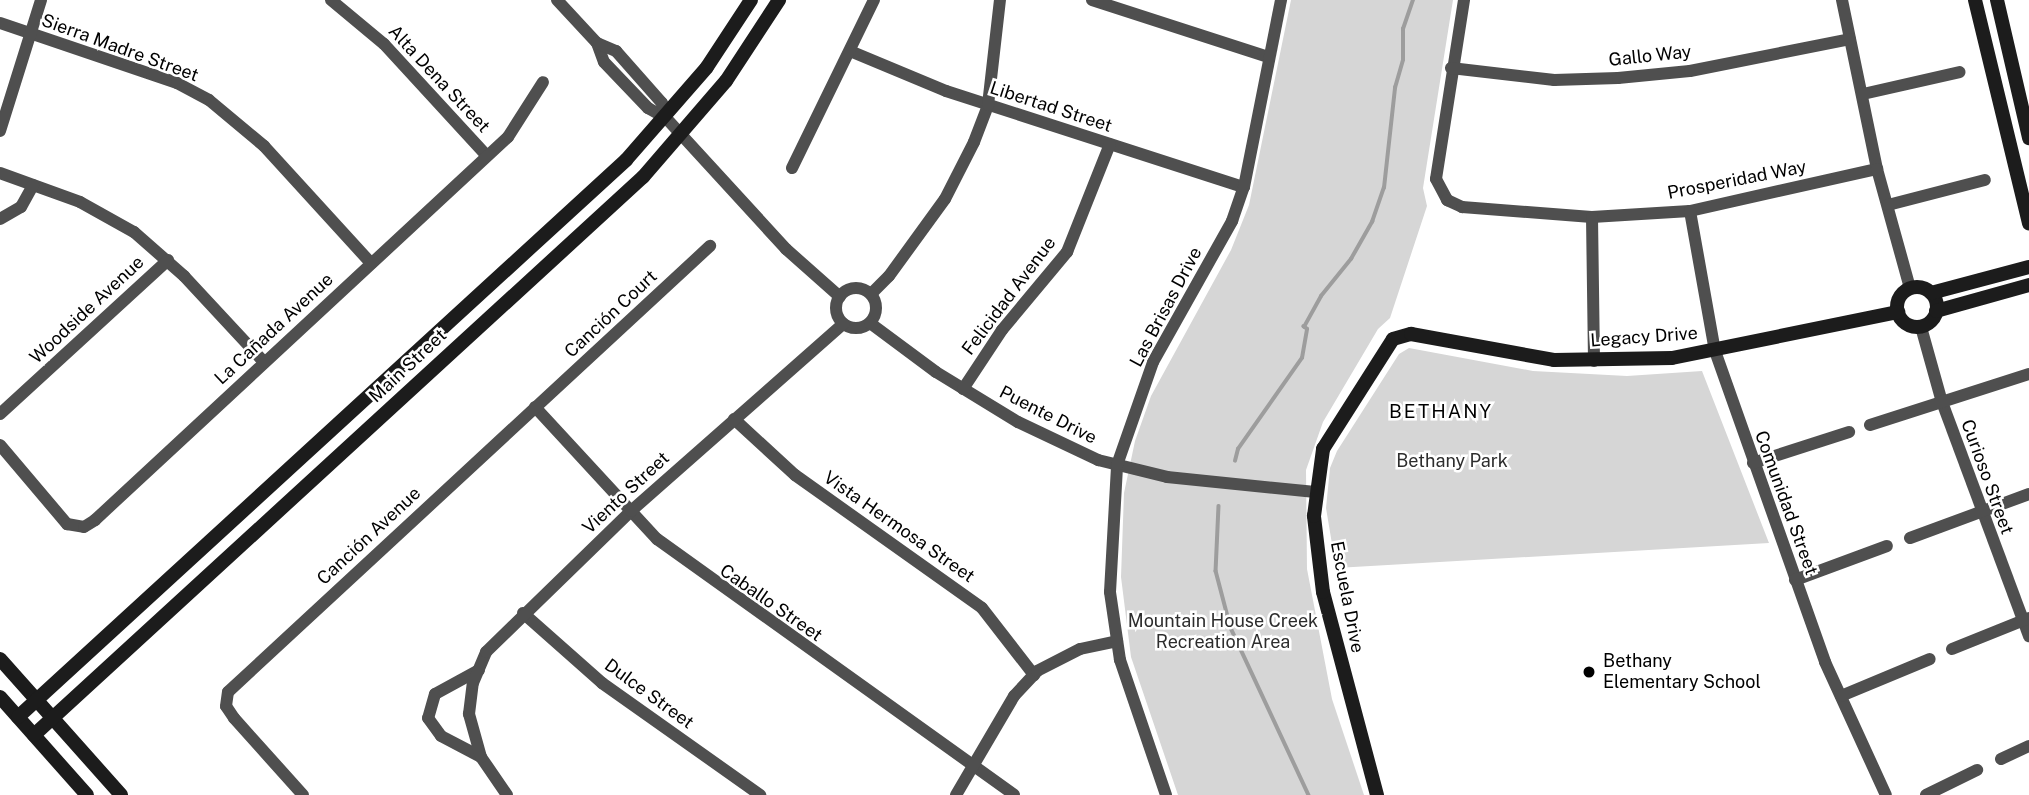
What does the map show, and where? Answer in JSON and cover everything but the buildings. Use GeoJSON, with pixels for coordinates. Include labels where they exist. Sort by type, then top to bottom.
{"type":"FeatureCollection","features":[{"type":"Feature","properties":{"kind":"street"},"geometry":{"type":"LineString","coordinates":[[0,131],[41,0]]}},
{"type":"Feature","properties":{"kind":"street","name":"Alta Dena Street"},"geometry":{"type":"LineString","coordinates":[[331,0],[384,44],[487,156]]}},
{"type":"Feature","properties":{"kind":"street"},"geometry":{"type":"LineString","coordinates":[[557,0],[597,43],[604,62],[651,111],[666,118],[786,249],[839,297]]}},
{"type":"Feature","properties":{"kind":"street","name":"Main Street"},"geometry":{"type":"LineString","coordinates":[[18,717],[626,160],[666,118],[707,67],[751,0]]}},
{"type":"Feature","properties":{"kind":"street","name":"Main Street"},"geometry":{"type":"LineString","coordinates":[[34,735],[683,136],[726,81],[779,0]]}},
{"type":"Feature","properties":{"kind":"street"},"geometry":{"type":"LineString","coordinates":[[792,168],[874,0]]}},
{"type":"Feature","properties":{"kind":"street"},"geometry":{"type":"LineString","coordinates":[[870,294],[889,276],[945,198],[974,142],[988,105],[1000,0]]}},
{"type":"Feature","properties":{"kind":"street"},"geometry":{"type":"LineString","coordinates":[[1092,0],[1269,57]]}},
{"type":"Feature","properties":{"kind":"street","name":"Las Brisas Drive"},"geometry":{"type":"LineString","coordinates":[[1166,795],[1117,641],[1110,593],[1117,465],[1153,362],[1227,232],[1244,187],[1281,0]]}},
{"type":"Feature","properties":{"kind":"street"},"geometry":{"type":"LineString","coordinates":[[1451,68],[1464,0]]}},
{"type":"Feature","properties":{"kind":"street"},"geometry":{"type":"LineString","coordinates":[[1842,0],[1877,169],[1910,288]]}},
{"type":"Feature","properties":{"kind":"street"},"geometry":{"type":"LineString","coordinates":[[1975,0],[2029,224]]}},
{"type":"Feature","properties":{"kind":"street"},"geometry":{"type":"LineString","coordinates":[[1997,0],[2029,138]]}},
{"type":"Feature","properties":{"kind":"street","name":"Sierra Madre Street"},"geometry":{"type":"LineString","coordinates":[[0,23],[177,83],[209,100],[264,146],[371,263]]}},
{"type":"Feature","properties":{"kind":"street","name":"Gallo Way"},"geometry":{"type":"LineString","coordinates":[[1451,68],[1554,80],[1618,78],[1690,71],[1850,40]]}},
{"type":"Feature","properties":{"kind":"street","name":"Libertad Street"},"geometry":{"type":"LineString","coordinates":[[850,51],[988,105],[1244,187]]}},
{"type":"Feature","properties":{"kind":"street","name":"Prosperidad Way"},"geometry":{"type":"LineString","coordinates":[[1451,68],[1436,179],[1439,192],[1462,207],[1592,217],[1690,211],[1877,169]]}},
{"type":"Feature","properties":{"kind":"street"},"geometry":{"type":"LineString","coordinates":[[1863,94],[1960,72]]}},
{"type":"Feature","properties":{"kind":"street","name":"La Cañada Avenue"},"geometry":{"type":"LineString","coordinates":[[0,446],[67,524],[84,527],[487,156],[524,118],[543,82]]}},
{"type":"Feature","properties":{"kind":"street","name":"Felicidad Avenue"},"geometry":{"type":"LineString","coordinates":[[963,389],[1002,330],[1067,252],[1110,144]]}},
{"type":"Feature","properties":{"kind":"street"},"geometry":{"type":"LineString","coordinates":[[0,173],[109,217],[168,260],[264,362]]}},
{"type":"Feature","properties":{"kind":"street"},"geometry":{"type":"LineString","coordinates":[[1888,205],[1985,180]]}},
{"type":"Feature","properties":{"kind":"street"},"geometry":{"type":"LineString","coordinates":[[0,219],[21,207],[33,185]]}},
{"type":"Feature","properties":{"kind":"street","name":"Comunidad Street"},"geometry":{"type":"LineString","coordinates":[[1690,211],[1715,351],[1795,580],[1841,696],[1886,795]]}},
{"type":"Feature","properties":{"kind":"street"},"geometry":{"type":"LineString","coordinates":[[1592,217],[1594,361]]}},
{"type":"Feature","properties":{"kind":"street","name":"Canción Court"},"geometry":{"type":"LineString","coordinates":[[535,407],[710,246]]}},
{"type":"Feature","properties":{"kind":"street","name":"Woodside Avenue"},"geometry":{"type":"LineString","coordinates":[[0,414],[168,260]]}},
{"type":"Feature","properties":{"kind":"street"},"geometry":{"type":"LineString","coordinates":[[1910,288],[1931,293],[2029,268]]}},
{"type":"Feature","properties":{"kind":"street"},"geometry":{"type":"LineString","coordinates":[[1910,288],[1898,301],[1898,312],[1904,322],[1921,327],[1936,311],[2029,285]]}},
{"type":"Feature","properties":{"kind":"street"},"geometry":{"type":"LineString","coordinates":[[855,288],[870,294],[876,309],[870,323],[859,328],[843,324],[837,313],[839,297],[855,288]]}},
{"type":"Feature","properties":{"kind":"street"},"geometry":{"type":"LineString","coordinates":[[1931,293],[1936,311]]}},
{"type":"Feature","properties":{"kind":"street","name":"Legacy Drive"},"geometry":{"type":"LineString","coordinates":[[1393,339],[1410,334],[1554,360],[1594,361],[1715,351],[1898,312]]}},
{"type":"Feature","properties":{"kind":"street","name":"Puente Drive"},"geometry":{"type":"LineString","coordinates":[[870,323],[963,389],[1053,441],[1117,465],[1167,477],[1315,492]]}},
{"type":"Feature","properties":{"kind":"street","name":"Viento Street"},"geometry":{"type":"LineString","coordinates":[[481,757],[469,714],[486,652],[523,613],[631,511],[843,324]]}},
{"type":"Feature","properties":{"kind":"street","name":"Curioso Street"},"geometry":{"type":"LineString","coordinates":[[1921,327],[1942,402],[1980,512],[2026,619],[2029,636]]}},
{"type":"Feature","properties":{"kind":"street","name":"Escuela Drive"},"geometry":{"type":"LineString","coordinates":[[1377,795],[1323,592],[1316,553],[1315,492],[1323,449],[1393,339]]}},
{"type":"Feature","properties":{"kind":"street"},"geometry":{"type":"LineString","coordinates":[[1870,425],[2029,374]]}},
{"type":"Feature","properties":{"kind":"street","name":"Caballo Street"},"geometry":{"type":"LineString","coordinates":[[535,407],[657,539],[704,576],[1014,795]]}},
{"type":"Feature","properties":{"kind":"street","name":"Canción Avenue"},"geometry":{"type":"LineString","coordinates":[[303,795],[234,718],[226,706],[228,692],[535,407]]}},
{"type":"Feature","properties":{"kind":"street","name":"Vista Hermosa Street"},"geometry":{"type":"LineString","coordinates":[[734,419],[795,475],[982,608],[1034,675]]}},
{"type":"Feature","properties":{"kind":"street"},"geometry":{"type":"LineString","coordinates":[[1753,463],[1849,432]]}},
{"type":"Feature","properties":{"kind":"street"},"geometry":{"type":"LineString","coordinates":[[1910,538],[2029,494]]}},
{"type":"Feature","properties":{"kind":"street"},"geometry":{"type":"LineString","coordinates":[[1795,580],[1887,546]]}},
{"type":"Feature","properties":{"kind":"street","name":"Dulce Street"},"geometry":{"type":"LineString","coordinates":[[523,613],[602,683],[760,795]]}},
{"type":"Feature","properties":{"kind":"street"},"geometry":{"type":"LineString","coordinates":[[1952,649],[2026,619]]}},
{"type":"Feature","properties":{"kind":"street"},"geometry":{"type":"LineString","coordinates":[[956,795],[1014,696],[1034,675],[1065,655],[1117,641]]}},
{"type":"Feature","properties":{"kind":"street"},"geometry":{"type":"LineString","coordinates":[[0,659],[121,795]]}},
{"type":"Feature","properties":{"kind":"street"},"geometry":{"type":"LineString","coordinates":[[1841,696],[1930,659]]}},
{"type":"Feature","properties":{"kind":"street"},"geometry":{"type":"LineString","coordinates":[[479,670],[435,694],[428,718],[441,736],[481,757],[507,795]]}},
{"type":"Feature","properties":{"kind":"street"},"geometry":{"type":"LineString","coordinates":[[0,697],[87,795]]}},
{"type":"Feature","properties":{"kind":"street"},"geometry":{"type":"LineString","coordinates":[[2001,759],[2029,746]]}},
{"type":"Feature","properties":{"kind":"street"},"geometry":{"type":"LineString","coordinates":[[1926,795],[1977,770]]}},
{"type":"Feature","properties":{"kind":"green space","name":"Mountain House Creek Recreation Area"},"geometry":{"type":"Polygon","coordinates":[[[1291,0],[1453,0],[1423,188],[1427,206],[1390,318],[1378,329],[1323,422],[1306,470],[1307,569],[1332,699],[1364,795],[1178,795],[1131,657],[1121,577],[1124,493],[1135,441],[1151,396],[1231,250],[1249,205],[1291,0]]]}},
{"type":"Feature","properties":{"kind":"green space","name":"Bethany Park"},"geometry":{"type":"Polygon","coordinates":[[[1409,348],[1533,371],[1627,376],[1702,371],[1769,543],[1336,568],[1326,508],[1330,468],[1337,451],[1399,354],[1409,348]]]}},
{"type":"Feature","properties":{"kind":"waterway"},"geometry":{"type":"LineString","coordinates":[[1235,461],[1238,449],[1302,358],[1307,329],[1304,327],[1321,296],[1351,259],[1372,222],[1384,188],[1395,88],[1403,60],[1403,29],[1413,0]]}},
{"type":"Feature","properties":{"kind":"waterway"},"geometry":{"type":"LineString","coordinates":[[1219,506],[1216,571],[1231,628],[1309,795]]}},
{"type":"Feature","properties":{"kind":"place","name":"Bethany Elementary School"},"geometry":{"type":"Point","coordinates":[1589,672]}},
{"type":"Feature","properties":{"kind":"district","name":"BETHANY"},"geometry":{"type":"Point","coordinates":[1441,412]}}]}
